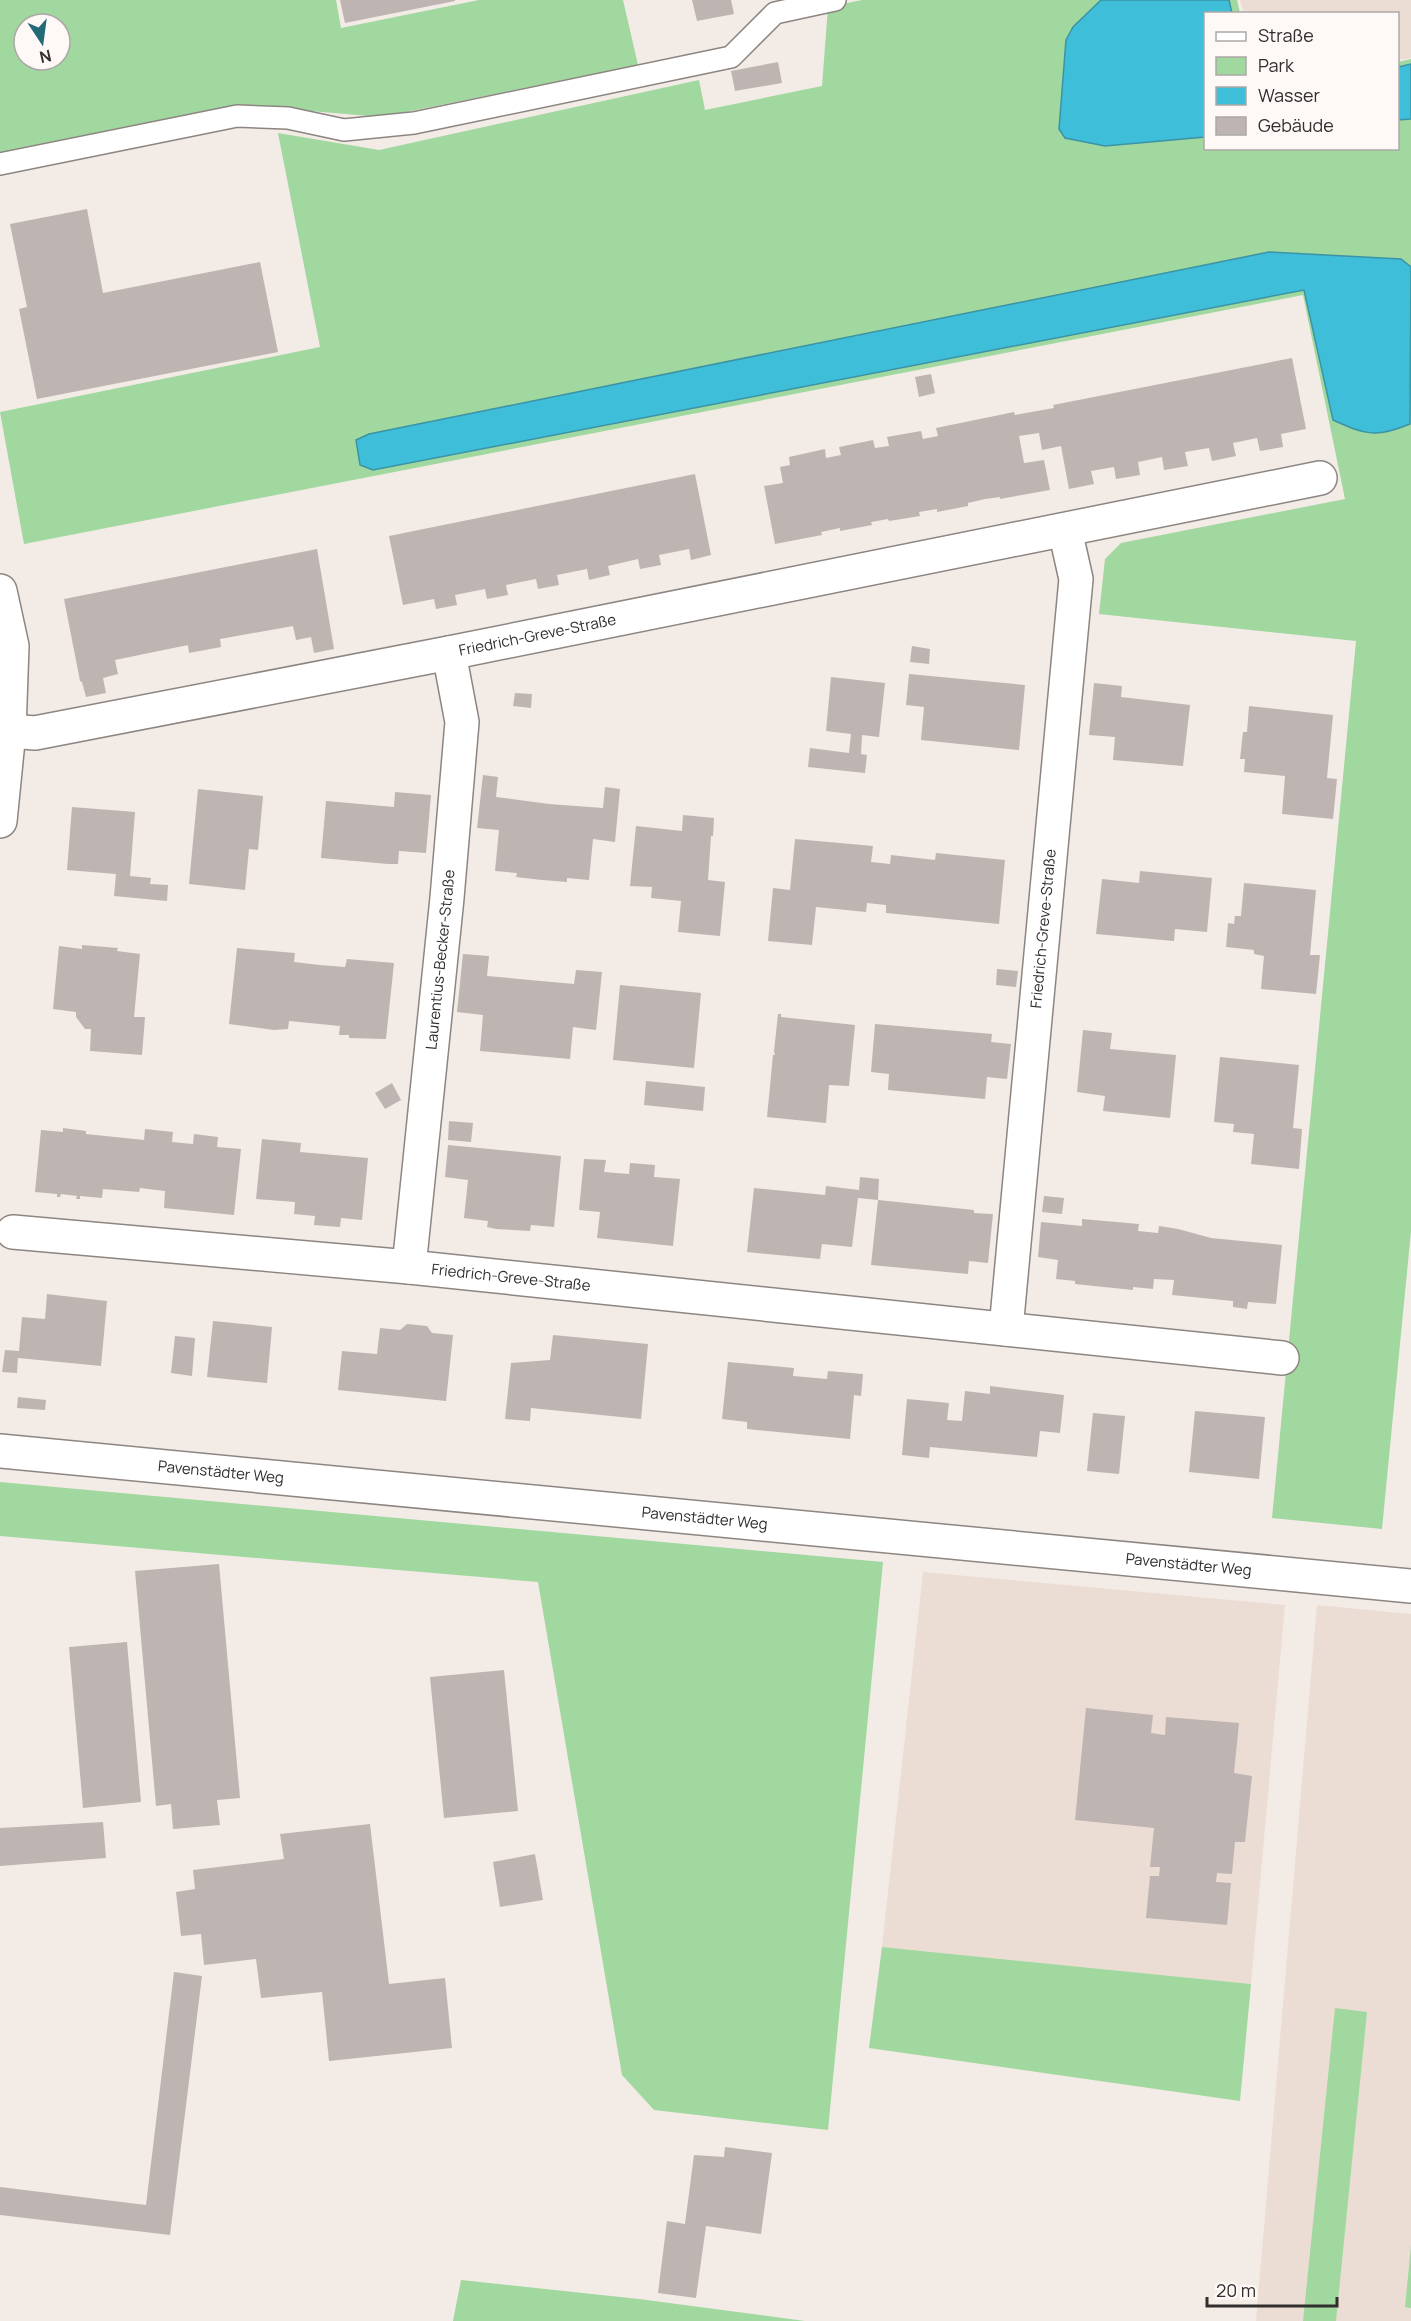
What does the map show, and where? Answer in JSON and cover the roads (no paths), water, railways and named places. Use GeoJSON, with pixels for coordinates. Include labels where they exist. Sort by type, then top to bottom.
{"type":"FeatureCollection","features":[{"type":"Feature","properties":{"kind":"street","name":"Friedrich-Greve-Straße"},"geometry":{"type":"LineString","coordinates":[[9,731],[35,733],[449,653],[1320,478]]}},
{"type":"Feature","properties":{"kind":"street","name":"Friedrich-Greve-Straße"},"geometry":{"type":"LineString","coordinates":[[1006,1329],[1076,579],[1065,530]]}},
{"type":"Feature","properties":{"kind":"street"},"geometry":{"type":"LineString","coordinates":[[0,591],[12,646],[9,731],[0,821]]}},
{"type":"Feature","properties":{"kind":"street","name":"Laurentius-Becker-Straße"},"geometry":{"type":"LineString","coordinates":[[409,1268],[447,898],[462,722],[449,653]]}},
{"type":"Feature","properties":{"kind":"street","name":"Friedrich-Greve-Straße"},"geometry":{"type":"LineString","coordinates":[[13,1232],[409,1268],[1282,1358]]}},
{"type":"Feature","properties":{"kind":"street","name":"Pavenstädter Weg"},"geometry":{"type":"LineString","coordinates":[[0,1451],[1411,1586]]}},
{"type":"Feature","properties":{"kind":"lane"},"geometry":{"type":"LineString","coordinates":[[0,164],[237,116],[288,118],[344,130],[414,123],[731,57],[775,13],[836,0]]}},
{"type":"Feature","properties":{"kind":"water"},"geometry":{"type":"Polygon","coordinates":[[[1101,0],[1229,0],[1232,12],[1204,12],[1204,137],[1105,146],[1065,138],[1059,129],[1066,40],[1073,27],[1101,0]]]}},
{"type":"Feature","properties":{"kind":"water"},"geometry":{"type":"Polygon","coordinates":[[[1411,64],[1411,119],[1399,120],[1399,67],[1411,64]]]}},
{"type":"Feature","properties":{"kind":"water"},"geometry":{"type":"Polygon","coordinates":[[[1269,252],[1401,259],[1411,267],[1410,424],[1388,431],[1371,433],[1333,420],[1304,290],[373,470],[360,465],[356,440],[369,434],[1269,252]]]}}]}
